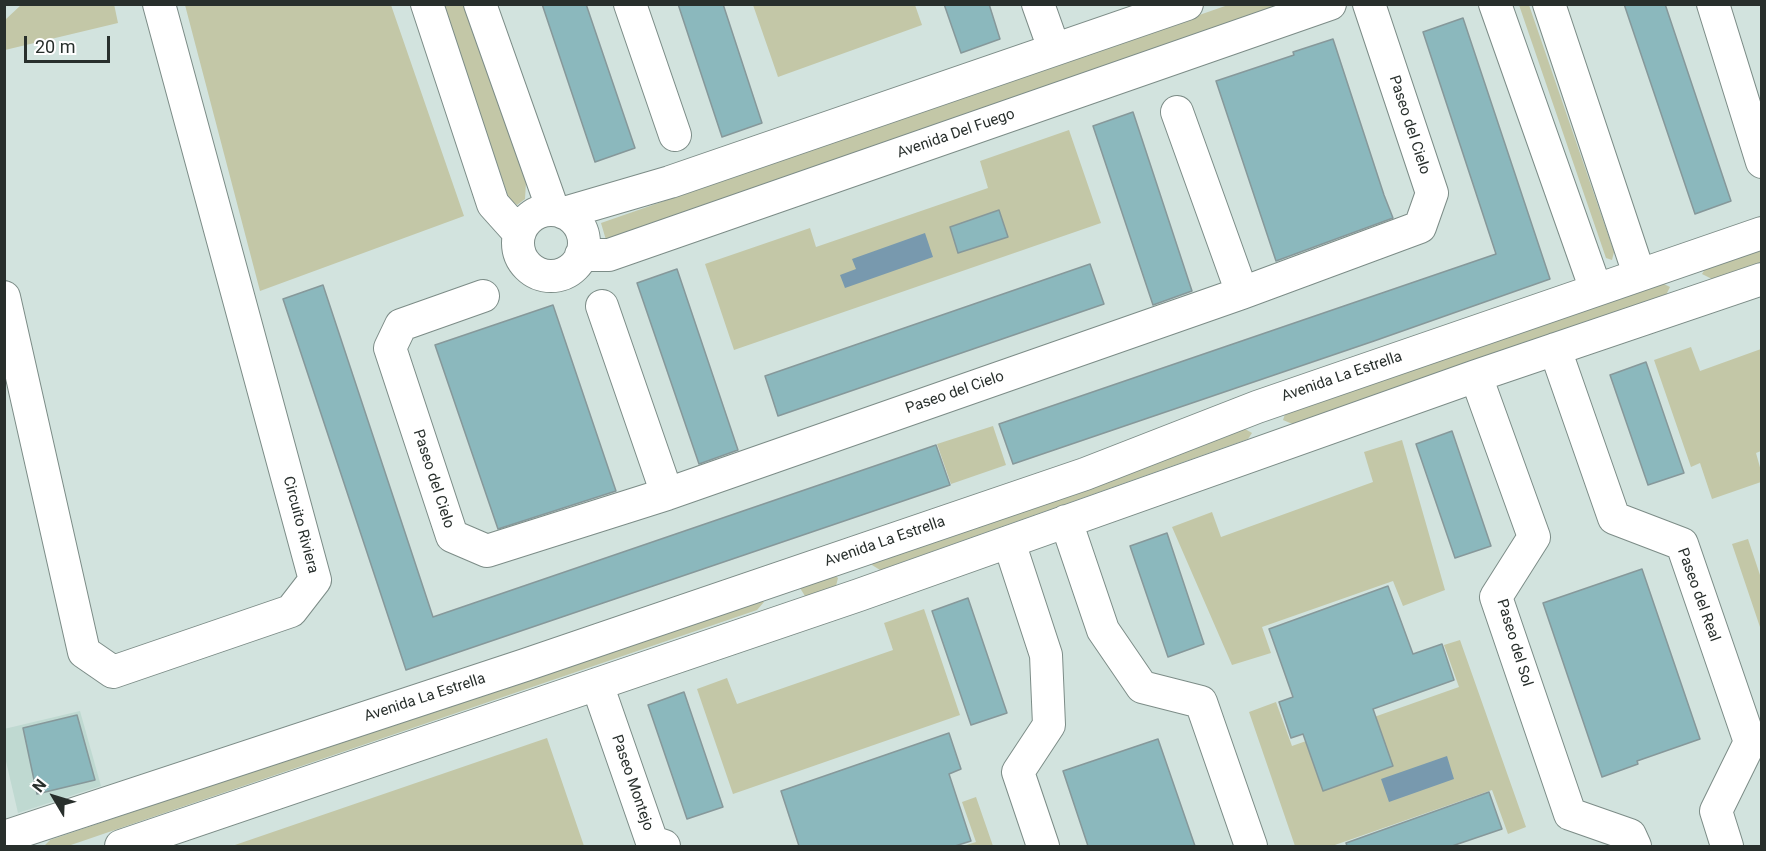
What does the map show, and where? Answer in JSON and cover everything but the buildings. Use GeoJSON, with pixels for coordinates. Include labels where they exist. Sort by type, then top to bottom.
{"type":"FeatureCollection","features":[{"type":"Feature","properties":{"kind":"street","name":"Circuito Riviera"},"geometry":{"type":"LineString","coordinates":[[4,297],[84,652],[113,672],[291,611],[315,580],[159,4]]}},
{"type":"Feature","properties":{"kind":"street"},"geometry":{"type":"LineString","coordinates":[[426,4],[493,204],[519,233]]}},
{"type":"Feature","properties":{"kind":"street"},"geometry":{"type":"LineString","coordinates":[[480,4],[559,211],[573,218],[583,236],[584,247],[575,266],[566,273],[555,276],[544,276],[534,272],[525,265],[519,255],[517,244],[524,223],[542,211],[559,211],[670,182],[1046,27],[1187,4]]}},
{"type":"Feature","properties":{"kind":"street"},"geometry":{"type":"LineString","coordinates":[[630,4],[675,135]]}},
{"type":"Feature","properties":{"kind":"street","name":"Avenida Del Fuego"},"geometry":{"type":"LineString","coordinates":[[581,255],[609,255],[1330,4]]}},
{"type":"Feature","properties":{"kind":"street"},"geometry":{"type":"LineString","coordinates":[[1495,4],[1596,290]]}},
{"type":"Feature","properties":{"kind":"street"},"geometry":{"type":"LineString","coordinates":[[1549,4],[1639,274]]}},
{"type":"Feature","properties":{"kind":"street"},"geometry":{"type":"LineString","coordinates":[[1713,4],[1761,162]]}},
{"type":"Feature","properties":{"kind":"street","name":"Paseo del Cielo"},"geometry":{"type":"LineString","coordinates":[[483,296],[400,325],[390,348],[452,536],[487,551],[667,494],[1242,293],[1420,227],[1432,193],[1371,10]]}},
{"type":"Feature","properties":{"kind":"street"},"geometry":{"type":"LineString","coordinates":[[1177,112],[1242,293]]}},
{"type":"Feature","properties":{"kind":"street","name":"Avenida La Estrella"},"geometry":{"type":"LineString","coordinates":[[4,837],[525,665],[1085,474],[1257,407],[1761,233]]}},
{"type":"Feature","properties":{"kind":"street"},"geometry":{"type":"LineString","coordinates":[[1683,261],[1695,302]]}},
{"type":"Feature","properties":{"kind":"street"},"geometry":{"type":"LineString","coordinates":[[121,846],[602,699],[787,620],[1476,376],[1761,279]]}},
{"type":"Feature","properties":{"kind":"street"},"geometry":{"type":"LineString","coordinates":[[603,306],[667,494]]}},
{"type":"Feature","properties":{"kind":"street","name":"Paseo del Real"},"geometry":{"type":"LineString","coordinates":[[1555,349],[1614,519],[1682,544],[1749,742],[1716,812],[1727,846]]}},
{"type":"Feature","properties":{"kind":"street","name":"Paseo del Sol"},"geometry":{"type":"LineString","coordinates":[[1476,376],[1534,537],[1496,597],[1570,814],[1630,835],[1635,846]]}},
{"type":"Feature","properties":{"kind":"street"},"geometry":{"type":"LineString","coordinates":[[1257,407],[1271,449]]}},
{"type":"Feature","properties":{"kind":"street"},"geometry":{"type":"LineString","coordinates":[[1066,522],[1103,630],[1142,687],[1201,702],[1251,846]]}},
{"type":"Feature","properties":{"kind":"street"},"geometry":{"type":"LineString","coordinates":[[1009,542],[1046,655],[1049,725],[1018,772],[1043,846]]}},
{"type":"Feature","properties":{"kind":"street"},"geometry":{"type":"LineString","coordinates":[[846,556],[859,596]]}},
{"type":"Feature","properties":{"kind":"street"},"geometry":{"type":"LineString","coordinates":[[775,580],[787,620]]}},
{"type":"Feature","properties":{"kind":"street","name":"Paseo Montejo"},"geometry":{"type":"LineString","coordinates":[[602,699],[652,842],[663,846]]}},
{"type":"Feature","properties":{"kind":"shaded area"},"geometry":{"type":"Polygon","coordinates":[[[80,711],[101,786],[18,813],[5,757],[4,729],[80,711]]]}},
{"type":"Feature","properties":{"kind":"green space"},"geometry":{"type":"Polygon","coordinates":[[[114,4],[118,23],[5,50],[5,20],[21,5],[114,4]]]}},
{"type":"Feature","properties":{"kind":"green space"},"geometry":{"type":"Polygon","coordinates":[[[185,5],[391,5],[464,216],[260,291],[185,5]]]}},
{"type":"Feature","properties":{"kind":"green space"},"geometry":{"type":"Polygon","coordinates":[[[443,5],[464,5],[526,182],[525,199],[517,205],[509,199],[443,5]]]}},
{"type":"Feature","properties":{"kind":"green space"},"geometry":{"type":"Polygon","coordinates":[[[753,5],[915,5],[922,25],[778,77],[753,5]]]}},
{"type":"Feature","properties":{"kind":"green space"},"geometry":{"type":"Polygon","coordinates":[[[1228,5],[1286,5],[606,240],[601,223],[1228,5]]]}},
{"type":"Feature","properties":{"kind":"green space"},"geometry":{"type":"Polygon","coordinates":[[[1519,5],[1529,5],[1614,252],[1612,260],[1606,258],[1519,5]]]}},
{"type":"Feature","properties":{"kind":"green space"},"geometry":{"type":"Polygon","coordinates":[[[1069,130],[1101,223],[734,350],[705,264],[810,228],[816,247],[988,188],[980,161],[1069,130]]]}},
{"type":"Feature","properties":{"kind":"green space"},"geometry":{"type":"Polygon","coordinates":[[[1761,246],[1761,262],[1712,279],[1702,274],[1708,264],[1761,246]]]}},
{"type":"Feature","properties":{"kind":"green space"},"geometry":{"type":"Polygon","coordinates":[[[1662,283],[1670,287],[1666,295],[1295,425],[1283,420],[1286,411],[1662,283]]]}},
{"type":"Feature","properties":{"kind":"green space"},"geometry":{"type":"Polygon","coordinates":[[[1691,347],[1700,371],[1761,349],[1761,451],[1756,453],[1761,471],[1761,482],[1712,499],[1700,463],[1691,467],[1654,360],[1691,347]]]}},
{"type":"Feature","properties":{"kind":"green space"},"geometry":{"type":"Polygon","coordinates":[[[993,426],[1006,465],[951,484],[937,444],[993,426]]]}},
{"type":"Feature","properties":{"kind":"green space"},"geometry":{"type":"Polygon","coordinates":[[[1245,429],[1252,433],[1248,439],[880,570],[872,565],[875,558],[1245,429]]]}},
{"type":"Feature","properties":{"kind":"green space"},"geometry":{"type":"Polygon","coordinates":[[[1402,440],[1445,590],[1403,606],[1393,581],[1262,627],[1271,653],[1232,665],[1172,527],[1212,512],[1221,537],[1373,482],[1364,452],[1402,440]]]}},
{"type":"Feature","properties":{"kind":"green space"},"geometry":{"type":"Polygon","coordinates":[[[1748,539],[1761,578],[1761,630],[1732,544],[1748,539]]]}},
{"type":"Feature","properties":{"kind":"green space"},"geometry":{"type":"Polygon","coordinates":[[[832,573],[838,578],[836,586],[805,596],[800,588],[806,581],[832,573]]]}},
{"type":"Feature","properties":{"kind":"green space"},"geometry":{"type":"Polygon","coordinates":[[[759,599],[764,602],[757,610],[68,846],[44,846],[50,840],[759,599]]]}},
{"type":"Feature","properties":{"kind":"green space"},"geometry":{"type":"Polygon","coordinates":[[[924,609],[960,715],[733,794],[697,689],[727,678],[737,704],[893,650],[884,623],[924,609]]]}},
{"type":"Feature","properties":{"kind":"green space"},"geometry":{"type":"Polygon","coordinates":[[[1460,640],[1526,827],[1508,834],[1492,790],[1332,846],[1295,846],[1249,712],[1276,702],[1292,746],[1459,687],[1444,645],[1460,640]]]}},
{"type":"Feature","properties":{"kind":"green space"},"geometry":{"type":"Polygon","coordinates":[[[547,738],[584,846],[232,846],[547,738]]]}},
{"type":"Feature","properties":{"kind":"green space"},"geometry":{"type":"Polygon","coordinates":[[[976,797],[993,846],[963,846],[976,842],[962,802],[976,797]]]}},
{"type":"Feature","properties":{"kind":"water"},"geometry":{"type":"Polygon","coordinates":[[[925,233],[933,257],[845,288],[840,275],[856,269],[852,259],[925,233]]]}},
{"type":"Feature","properties":{"kind":"water"},"geometry":{"type":"Polygon","coordinates":[[[1447,756],[1454,779],[1389,802],[1381,779],[1447,756]]]}}]}
